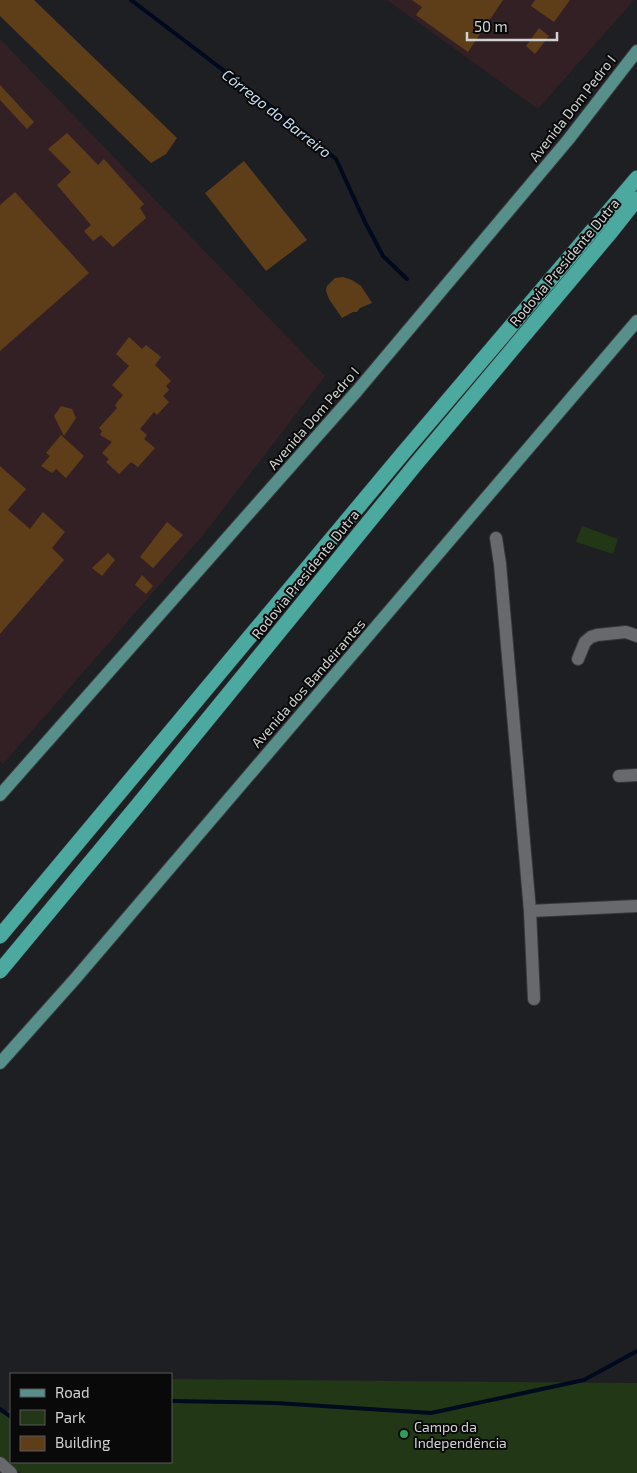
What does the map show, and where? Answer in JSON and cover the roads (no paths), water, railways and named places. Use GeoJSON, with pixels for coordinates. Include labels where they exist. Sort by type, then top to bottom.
{"type":"FeatureCollection","features":[{"type":"Feature","properties":{"kind":"highway","name":"Rodovia Presidente Dutra"},"geometry":{"type":"LineString","coordinates":[[0,936],[404,452],[637,178]]}},
{"type":"Feature","properties":{"kind":"highway","name":"Rodovia Presidente Dutra"},"geometry":{"type":"LineString","coordinates":[[0,971],[416,464],[637,199]]}},
{"type":"Feature","properties":{"kind":"main road","name":"Avenida Dom Pedro I"},"geometry":{"type":"LineString","coordinates":[[2,787],[357,391],[568,140],[637,51]]}},
{"type":"Feature","properties":{"kind":"main road","name":"Avenida dos Bandeirantes"},"geometry":{"type":"LineString","coordinates":[[0,1062],[75,979],[637,321]]}},
{"type":"Feature","properties":{"kind":"street"},"geometry":{"type":"LineString","coordinates":[[496,538],[500,564],[530,911],[534,998]]}},
{"type":"Feature","properties":{"kind":"street"},"geometry":{"type":"LineString","coordinates":[[578,659],[585,642],[591,637],[626,632],[637,636]]}},
{"type":"Feature","properties":{"kind":"street"},"geometry":{"type":"LineString","coordinates":[[619,776],[637,774]]}},
{"type":"Feature","properties":{"kind":"street"},"geometry":{"type":"LineString","coordinates":[[530,911],[637,906]]}},
{"type":"Feature","properties":{"kind":"street"},"geometry":{"type":"LineString","coordinates":[[0,1463],[11,1473]]}},
{"type":"Feature","properties":{"kind":"waterway","name":"Córrego do Barreiro"},"geometry":{"type":"LineString","coordinates":[[131,0],[277,111],[336,159],[383,256],[407,279]]}},
{"type":"Feature","properties":{"kind":"waterway"},"geometry":{"type":"LineString","coordinates":[[172,1401],[276,1403],[431,1413],[584,1380],[637,1351]]}},
{"type":"Feature","properties":{"kind":"waterway"},"geometry":{"type":"LineString","coordinates":[[0,1409],[10,1416]]}},
{"type":"Feature","properties":{"kind":"place","name":"Campo da Independência"},"geometry":{"type":"Point","coordinates":[404,1434]}}]}
